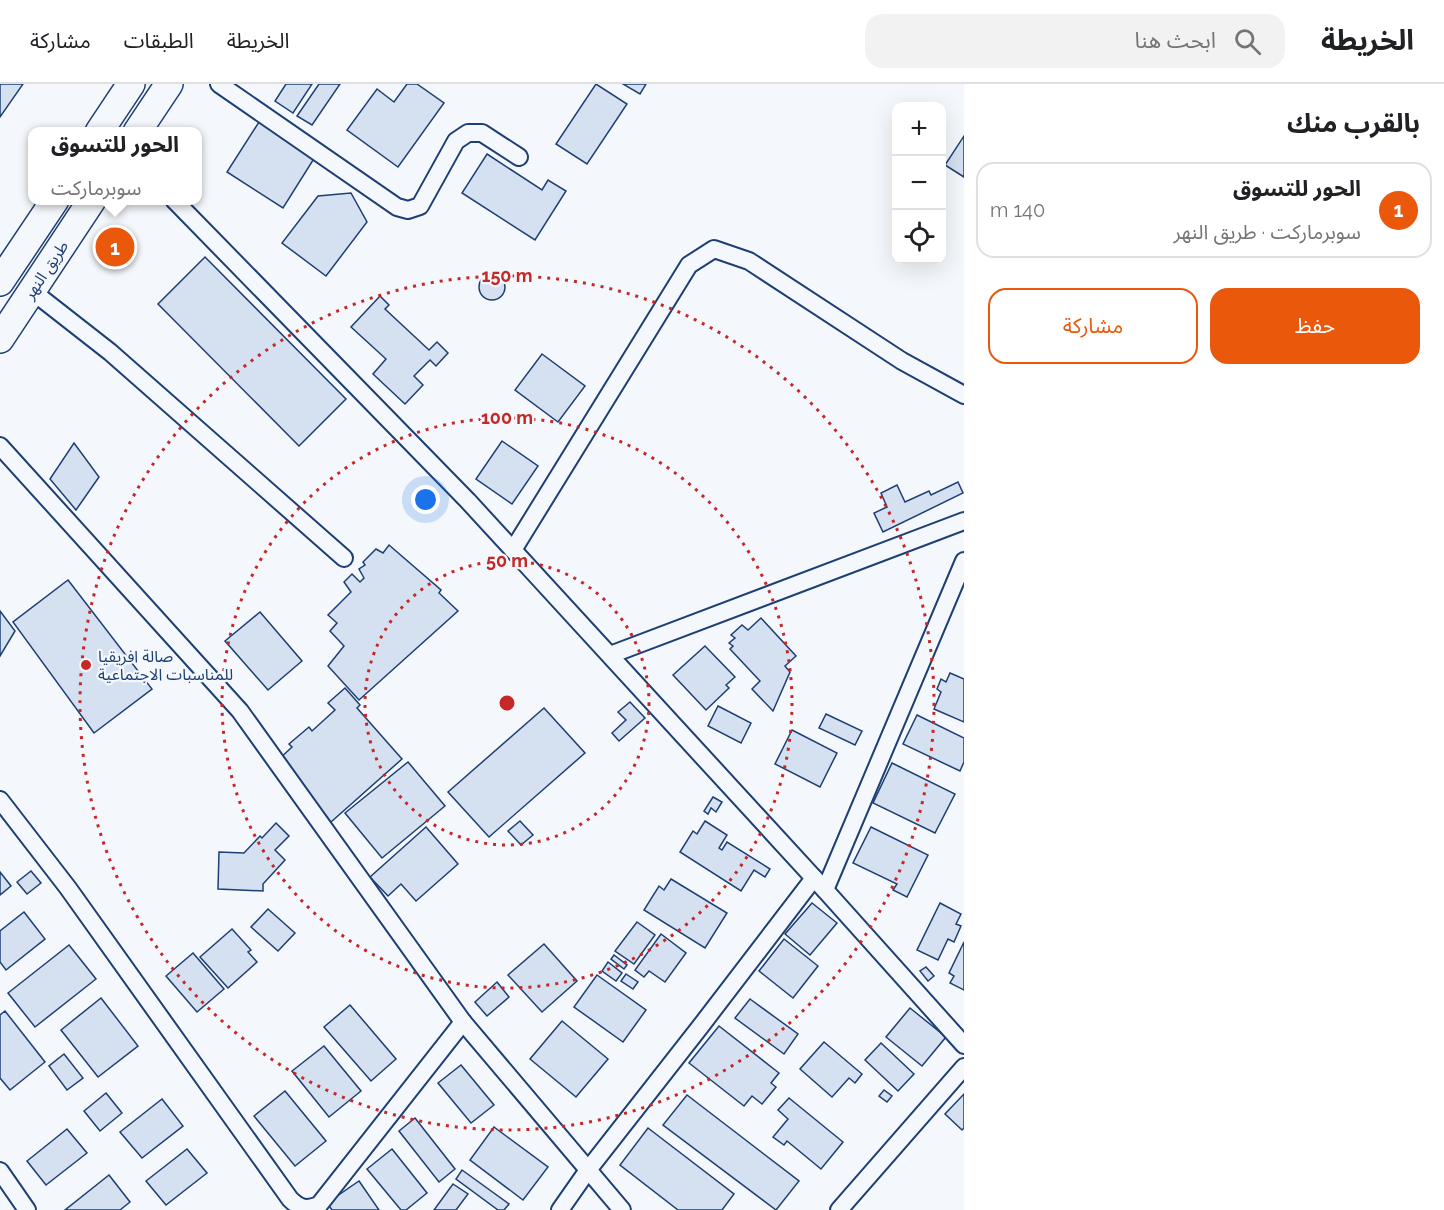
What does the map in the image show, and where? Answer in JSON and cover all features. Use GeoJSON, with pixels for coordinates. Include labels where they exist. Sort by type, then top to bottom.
{"type":"FeatureCollection","features":[{"type":"Feature","properties":{"kind":"main road"},"geometry":{"type":"LineString","coordinates":[[102,127],[131,84]]}},
{"type":"Feature","properties":{"kind":"main road"},"geometry":{"type":"LineString","coordinates":[[140,127],[169,84]]}},
{"type":"Feature","properties":{"kind":"main road","name":"طريق النهر"},"geometry":{"type":"LineString","coordinates":[[0,282],[52,205]]}},
{"type":"Feature","properties":{"kind":"main road","name":"طريق النهر"},"geometry":{"type":"LineString","coordinates":[[0,339],[89,205]]}},
{"type":"Feature","properties":{"kind":"main road"},"geometry":{"type":"LineString","coordinates":[[0,246],[34,232]]}},
{"type":"Feature","properties":{"kind":"street"},"geometry":{"type":"LineString","coordinates":[[219,84],[397,207],[408,210],[420,206],[456,141],[468,133],[482,133],[519,157]]}},
{"type":"Feature","properties":{"kind":"street"},"geometry":{"type":"LineString","coordinates":[[178,205],[468,501],[964,1045]]}},
{"type":"Feature","properties":{"kind":"street"},"geometry":{"type":"LineString","coordinates":[[513,550],[689,265],[714,249],[749,261],[902,361],[964,395]]}},
{"type":"Feature","properties":{"kind":"street"},"geometry":{"type":"LineString","coordinates":[[32,291],[111,352],[344,558]]}},
{"type":"Feature","properties":{"kind":"street"},"geometry":{"type":"LineString","coordinates":[[0,446],[240,711],[463,1022],[622,1210]]}},
{"type":"Feature","properties":{"kind":"street"},"geometry":{"type":"LineString","coordinates":[[610,655],[964,521]]}},
{"type":"Feature","properties":{"kind":"street"},"geometry":{"type":"LineString","coordinates":[[560,1210],[588,1170],[700,1027],[819,884],[964,561]]}},
{"type":"Feature","properties":{"kind":"street"},"geometry":{"type":"LineString","coordinates":[[0,800],[68,888],[299,1208],[309,1210],[319,1205],[463,1022]]}},
{"type":"Feature","properties":{"kind":"street"},"geometry":{"type":"LineString","coordinates":[[839,1210],[964,1067]]}},
{"type":"Feature","properties":{"kind":"street"},"geometry":{"type":"LineString","coordinates":[[0,1171],[27,1210]]}},
{"type":"Feature","properties":{"kind":"building"},"geometry":{"type":"Polygon","coordinates":[[[0,84],[23,84],[0,117],[0,84]]]}},
{"type":"Feature","properties":{"kind":"building"},"geometry":{"type":"Polygon","coordinates":[[[286,84],[312,84],[293,113],[275,101],[286,84]]]}},
{"type":"Feature","properties":{"kind":"building"},"geometry":{"type":"Polygon","coordinates":[[[319,84],[340,84],[312,125],[297,116],[319,84]]]}},
{"type":"Feature","properties":{"kind":"building"},"geometry":{"type":"Polygon","coordinates":[[[407,84],[417,84],[444,103],[398,167],[347,130],[377,89],[394,102],[407,84]]]}},
{"type":"Feature","properties":{"kind":"building"},"geometry":{"type":"Polygon","coordinates":[[[596,84],[627,104],[587,164],[556,144],[596,84]]]}},
{"type":"Feature","properties":{"kind":"building"},"geometry":{"type":"Polygon","coordinates":[[[623,84],[646,84],[640,94],[623,84]]]}},
{"type":"Feature","properties":{"kind":"building"},"geometry":{"type":"Polygon","coordinates":[[[259,122],[315,157],[283,208],[227,172],[259,122]]]}},
{"type":"Feature","properties":{"kind":"building"},"geometry":{"type":"Polygon","coordinates":[[[964,136],[964,177],[946,163],[964,136]]]}},
{"type":"Feature","properties":{"kind":"building"},"geometry":{"type":"Polygon","coordinates":[[[487,154],[542,190],[548,180],[566,191],[535,240],[462,193],[487,154]]]}},
{"type":"Feature","properties":{"kind":"building"},"geometry":{"type":"Polygon","coordinates":[[[351,193],[367,222],[326,276],[282,243],[318,196],[351,193]]]}},
{"type":"Feature","properties":{"kind":"building"},"geometry":{"type":"Polygon","coordinates":[[[205,257],[346,399],[299,446],[158,304],[205,257]]]}},
{"type":"Feature","properties":{"kind":"building"},"geometry":{"type":"Polygon","coordinates":[[[492,274],[501,278],[505,287],[501,296],[492,300],[483,296],[479,287],[483,278],[492,274]]]}},
{"type":"Feature","properties":{"kind":"building"},"geometry":{"type":"Polygon","coordinates":[[[380,296],[389,305],[385,309],[429,350],[437,342],[448,353],[436,366],[430,360],[414,376],[423,385],[405,404],[373,374],[386,359],[351,327],[380,296]]]}},
{"type":"Feature","properties":{"kind":"building"},"geometry":{"type":"Polygon","coordinates":[[[542,354],[585,386],[558,422],[515,390],[542,354]]]}},
{"type":"Feature","properties":{"kind":"building"},"geometry":{"type":"Polygon","coordinates":[[[502,441],[538,466],[512,504],[476,479],[502,441]]]}},
{"type":"Feature","properties":{"kind":"building"},"geometry":{"type":"Polygon","coordinates":[[[74,443],[99,477],[76,510],[50,479],[74,443]]]}},
{"type":"Feature","properties":{"kind":"building"},"geometry":{"type":"Polygon","coordinates":[[[958,482],[963,493],[883,532],[874,513],[887,507],[881,493],[897,485],[905,502],[929,491],[931,495],[958,482]]]}},
{"type":"Feature","properties":{"kind":"building"},"geometry":{"type":"Polygon","coordinates":[[[389,545],[441,590],[439,593],[458,611],[359,700],[328,666],[344,646],[330,631],[337,623],[328,615],[351,592],[344,582],[352,574],[360,582],[364,578],[359,569],[365,565],[363,562],[376,549],[383,553],[389,545]]]}},
{"type":"Feature","properties":{"kind":"building"},"geometry":{"type":"Polygon","coordinates":[[[68,580],[152,689],[94,733],[13,622],[68,580]]]}},
{"type":"Feature","properties":{"kind":"building"},"geometry":{"type":"Polygon","coordinates":[[[0,611],[15,631],[0,656],[0,611]]]}},
{"type":"Feature","properties":{"kind":"building"},"geometry":{"type":"Polygon","coordinates":[[[260,612],[302,661],[268,690],[225,641],[260,612]]]}},
{"type":"Feature","properties":{"kind":"building"},"geometry":{"type":"Polygon","coordinates":[[[761,618],[796,656],[785,666],[790,672],[773,711],[752,689],[760,681],[730,649],[733,646],[729,643],[735,638],[731,635],[742,625],[748,630],[761,618]]]}},
{"type":"Feature","properties":{"kind":"building"},"geometry":{"type":"Polygon","coordinates":[[[705,646],[735,677],[726,685],[729,688],[706,710],[673,675],[705,646]]]}},
{"type":"Feature","properties":{"kind":"building"},"geometry":{"type":"Polygon","coordinates":[[[950,673],[964,679],[964,722],[934,709],[941,692],[937,689],[941,679],[946,682],[950,673]]]}},
{"type":"Feature","properties":{"kind":"building"},"geometry":{"type":"Polygon","coordinates":[[[345,688],[360,705],[357,708],[402,759],[331,822],[277,761],[292,747],[289,744],[309,727],[312,731],[335,710],[328,703],[345,688]]]}},
{"type":"Feature","properties":{"kind":"building"},"geometry":{"type":"Polygon","coordinates":[[[630,702],[645,718],[619,741],[612,733],[626,720],[618,712],[630,702]]]}},
{"type":"Feature","properties":{"kind":"building"},"geometry":{"type":"Polygon","coordinates":[[[718,706],[751,723],[741,743],[708,726],[718,706]]]}},
{"type":"Feature","properties":{"kind":"building"},"geometry":{"type":"Polygon","coordinates":[[[544,708],[585,753],[489,837],[448,792],[544,708]]]}},
{"type":"Feature","properties":{"kind":"building"},"geometry":{"type":"Polygon","coordinates":[[[826,714],[862,731],[855,745],[819,728],[826,714]]]}},
{"type":"Feature","properties":{"kind":"building"},"geometry":{"type":"Polygon","coordinates":[[[917,715],[964,738],[964,762],[960,771],[903,744],[917,715]]]}},
{"type":"Feature","properties":{"kind":"building"},"geometry":{"type":"Polygon","coordinates":[[[792,730],[837,753],[820,787],[775,764],[792,730]]]}},
{"type":"Feature","properties":{"kind":"building"},"geometry":{"type":"Polygon","coordinates":[[[408,762],[445,806],[382,858],[345,813],[408,762]]]}},
{"type":"Feature","properties":{"kind":"building"},"geometry":{"type":"Polygon","coordinates":[[[892,763],[955,794],[935,833],[873,803],[892,763]]]}},
{"type":"Feature","properties":{"kind":"building"},"geometry":{"type":"Polygon","coordinates":[[[713,797],[722,802],[716,812],[711,808],[708,814],[704,811],[713,797]]]}},
{"type":"Feature","properties":{"kind":"building"},"geometry":{"type":"Polygon","coordinates":[[[520,821],[533,835],[521,845],[508,831],[520,821]]]}},
{"type":"Feature","properties":{"kind":"building"},"geometry":{"type":"Polygon","coordinates":[[[705,821],[727,835],[719,848],[722,850],[727,842],[770,869],[765,877],[754,870],[741,891],[680,852],[693,831],[697,834],[705,821]]]}},
{"type":"Feature","properties":{"kind":"building"},"geometry":{"type":"Polygon","coordinates":[[[276,823],[289,836],[275,850],[285,860],[263,884],[263,891],[218,889],[219,852],[244,853],[276,823]]]}},
{"type":"Feature","properties":{"kind":"building"},"geometry":{"type":"Polygon","coordinates":[[[426,827],[458,864],[416,901],[401,884],[388,896],[370,877],[426,827]]]}},
{"type":"Feature","properties":{"kind":"building"},"geometry":{"type":"Polygon","coordinates":[[[871,827],[928,855],[907,897],[893,890],[897,884],[853,863],[871,827]]]}},
{"type":"Feature","properties":{"kind":"building"},"geometry":{"type":"Polygon","coordinates":[[[31,871],[41,883],[27,894],[17,882],[31,871]]]}},
{"type":"Feature","properties":{"kind":"building"},"geometry":{"type":"Polygon","coordinates":[[[0,872],[11,886],[0,895],[0,872]]]}},
{"type":"Feature","properties":{"kind":"building"},"geometry":{"type":"Polygon","coordinates":[[[671,879],[727,913],[705,948],[644,910],[659,886],[664,890],[671,879]]]}},
{"type":"Feature","properties":{"kind":"building"},"geometry":{"type":"Polygon","coordinates":[[[812,903],[837,923],[810,955],[785,934],[812,903]]]}},
{"type":"Feature","properties":{"kind":"building"},"geometry":{"type":"Polygon","coordinates":[[[940,903],[961,914],[956,924],[961,926],[954,942],[948,939],[938,960],[917,950],[940,903]]]}},
{"type":"Feature","properties":{"kind":"building"},"geometry":{"type":"Polygon","coordinates":[[[268,909],[295,933],[278,951],[251,927],[268,909]]]}},
{"type":"Feature","properties":{"kind":"building"},"geometry":{"type":"Polygon","coordinates":[[[24,912],[45,939],[6,970],[0,962],[0,931],[24,912]]]}},
{"type":"Feature","properties":{"kind":"building"},"geometry":{"type":"Polygon","coordinates":[[[637,922],[655,935],[634,964],[615,951],[637,922]]]}},
{"type":"Feature","properties":{"kind":"building"},"geometry":{"type":"Polygon","coordinates":[[[232,929],[251,950],[248,952],[257,962],[228,988],[200,957],[232,929]]]}},
{"type":"Feature","properties":{"kind":"building"},"geometry":{"type":"Polygon","coordinates":[[[661,934],[686,953],[665,982],[649,971],[644,977],[635,970],[661,934]]]}},
{"type":"Feature","properties":{"kind":"building"},"geometry":{"type":"Polygon","coordinates":[[[784,939],[818,966],[793,998],[759,971],[784,939]]]}},
{"type":"Feature","properties":{"kind":"building"},"geometry":{"type":"Polygon","coordinates":[[[964,942],[964,990],[950,983],[954,976],[949,973],[964,942]]]}},
{"type":"Feature","properties":{"kind":"building"},"geometry":{"type":"Polygon","coordinates":[[[544,944],[577,981],[542,1012],[508,975],[544,944]]]}},
{"type":"Feature","properties":{"kind":"building"},"geometry":{"type":"Polygon","coordinates":[[[69,945],[96,979],[35,1027],[8,993],[69,945]]]}},
{"type":"Feature","properties":{"kind":"building"},"geometry":{"type":"Polygon","coordinates":[[[193,953],[224,989],[197,1012],[166,976],[193,953]]]}},
{"type":"Feature","properties":{"kind":"building"},"geometry":{"type":"Polygon","coordinates":[[[614,955],[627,965],[624,969],[611,959],[614,955]]]}},
{"type":"Feature","properties":{"kind":"building"},"geometry":{"type":"Polygon","coordinates":[[[608,962],[622,973],[616,981],[602,971],[608,962]]]}},
{"type":"Feature","properties":{"kind":"building"},"geometry":{"type":"Polygon","coordinates":[[[926,967],[934,976],[928,981],[920,971],[926,967]]]}},
{"type":"Feature","properties":{"kind":"building"},"geometry":{"type":"Polygon","coordinates":[[[626,974],[638,982],[633,989],[621,981],[626,974]]]}},
{"type":"Feature","properties":{"kind":"building"},"geometry":{"type":"Polygon","coordinates":[[[597,975],[646,1010],[623,1042],[574,1007],[597,975]]]}},
{"type":"Feature","properties":{"kind":"building"},"geometry":{"type":"Polygon","coordinates":[[[497,982],[509,997],[487,1016],[475,1002],[497,982]]]}},
{"type":"Feature","properties":{"kind":"building"},"geometry":{"type":"Polygon","coordinates":[[[101,998],[138,1046],[98,1077],[61,1030],[101,998]]]}},
{"type":"Feature","properties":{"kind":"building"},"geometry":{"type":"Polygon","coordinates":[[[750,999],[798,1034],[784,1054],[735,1018],[750,999]]]}},
{"type":"Feature","properties":{"kind":"building"},"geometry":{"type":"Polygon","coordinates":[[[350,1005],[396,1059],[371,1081],[324,1027],[350,1005]]]}},
{"type":"Feature","properties":{"kind":"building"},"geometry":{"type":"Polygon","coordinates":[[[910,1008],[946,1037],[922,1066],[886,1037],[910,1008]]]}},
{"type":"Feature","properties":{"kind":"building"},"geometry":{"type":"Polygon","coordinates":[[[5,1011],[45,1062],[10,1090],[0,1078],[0,1015],[5,1011]]]}},
{"type":"Feature","properties":{"kind":"building"},"geometry":{"type":"Polygon","coordinates":[[[562,1021],[608,1059],[576,1097],[530,1059],[562,1021]]]}},
{"type":"Feature","properties":{"kind":"building"},"geometry":{"type":"Polygon","coordinates":[[[719,1026],[779,1073],[771,1083],[776,1087],[762,1104],[752,1096],[744,1106],[689,1063],[719,1026]]]}},
{"type":"Feature","properties":{"kind":"building"},"geometry":{"type":"Polygon","coordinates":[[[824,1042],[862,1074],[855,1083],[849,1078],[832,1097],[800,1069],[824,1042]]]}},
{"type":"Feature","properties":{"kind":"building"},"geometry":{"type":"Polygon","coordinates":[[[881,1043],[914,1074],[898,1091],[865,1060],[881,1043]]]}},
{"type":"Feature","properties":{"kind":"building"},"geometry":{"type":"Polygon","coordinates":[[[324,1046],[361,1091],[329,1117],[292,1071],[324,1046]]]}},
{"type":"Feature","properties":{"kind":"building"},"geometry":{"type":"Polygon","coordinates":[[[64,1054],[83,1078],[67,1090],[49,1066],[64,1054]]]}},
{"type":"Feature","properties":{"kind":"building"},"geometry":{"type":"Polygon","coordinates":[[[461,1065],[494,1105],[471,1123],[438,1083],[461,1065]]]}},
{"type":"Feature","properties":{"kind":"building"},"geometry":{"type":"Polygon","coordinates":[[[884,1090],[892,1096],[887,1102],[879,1096],[884,1090]]]}},
{"type":"Feature","properties":{"kind":"building"},"geometry":{"type":"Polygon","coordinates":[[[285,1091],[326,1141],[295,1166],[254,1116],[285,1091]]]}},
{"type":"Feature","properties":{"kind":"building"},"geometry":{"type":"Polygon","coordinates":[[[106,1093],[122,1113],[100,1131],[84,1111],[106,1093]]]}},
{"type":"Feature","properties":{"kind":"building"},"geometry":{"type":"Polygon","coordinates":[[[964,1094],[964,1128],[962,1130],[945,1114],[964,1094]]]}},
{"type":"Feature","properties":{"kind":"building"},"geometry":{"type":"Polygon","coordinates":[[[687,1095],[799,1181],[776,1210],[663,1125],[687,1095]]]}},
{"type":"Feature","properties":{"kind":"building"},"geometry":{"type":"Polygon","coordinates":[[[789,1098],[843,1142],[821,1169],[787,1141],[784,1145],[773,1137],[788,1119],[778,1110],[789,1098]]]}},
{"type":"Feature","properties":{"kind":"building"},"geometry":{"type":"Polygon","coordinates":[[[162,1099],[183,1126],[142,1158],[120,1132],[162,1099]]]}},
{"type":"Feature","properties":{"kind":"building"},"geometry":{"type":"Polygon","coordinates":[[[415,1118],[455,1169],[439,1182],[399,1131],[415,1118]]]}},
{"type":"Feature","properties":{"kind":"building"},"geometry":{"type":"Polygon","coordinates":[[[494,1127],[548,1167],[523,1200],[470,1160],[494,1127]]]}},
{"type":"Feature","properties":{"kind":"building"},"geometry":{"type":"Polygon","coordinates":[[[648,1128],[734,1194],[722,1210],[678,1210],[620,1165],[648,1128]]]}},
{"type":"Feature","properties":{"kind":"building"},"geometry":{"type":"Polygon","coordinates":[[[67,1129],[87,1153],[46,1185],[27,1161],[67,1129]]]}},
{"type":"Feature","properties":{"kind":"building"},"geometry":{"type":"Polygon","coordinates":[[[187,1149],[207,1173],[166,1205],[146,1181],[187,1149]]]}},
{"type":"Feature","properties":{"kind":"building"},"geometry":{"type":"Polygon","coordinates":[[[392,1149],[427,1193],[406,1210],[401,1210],[367,1169],[392,1149]]]}},
{"type":"Feature","properties":{"kind":"building"},"geometry":{"type":"Polygon","coordinates":[[[462,1170],[509,1204],[504,1210],[498,1210],[456,1179],[462,1170]]]}},
{"type":"Feature","properties":{"kind":"building"},"geometry":{"type":"Polygon","coordinates":[[[109,1175],[130,1202],[120,1210],[65,1210],[109,1175]]]}},
{"type":"Feature","properties":{"kind":"building"},"geometry":{"type":"Polygon","coordinates":[[[359,1181],[379,1210],[332,1210],[327,1203],[359,1181]]]}},
{"type":"Feature","properties":{"kind":"building"},"geometry":{"type":"Polygon","coordinates":[[[453,1184],[468,1194],[456,1210],[434,1210],[453,1184]]]}},
{"type":"Feature","properties":{"kind":"place","name":"الحور للتسوق"},"geometry":{"type":"Point","coordinates":[115,247]}},
{"type":"Feature","properties":{"kind":"place","name":"صالة افريقيا للمناسبات الاجتماعية"},"geometry":{"type":"Point","coordinates":[86,665]}}]}
